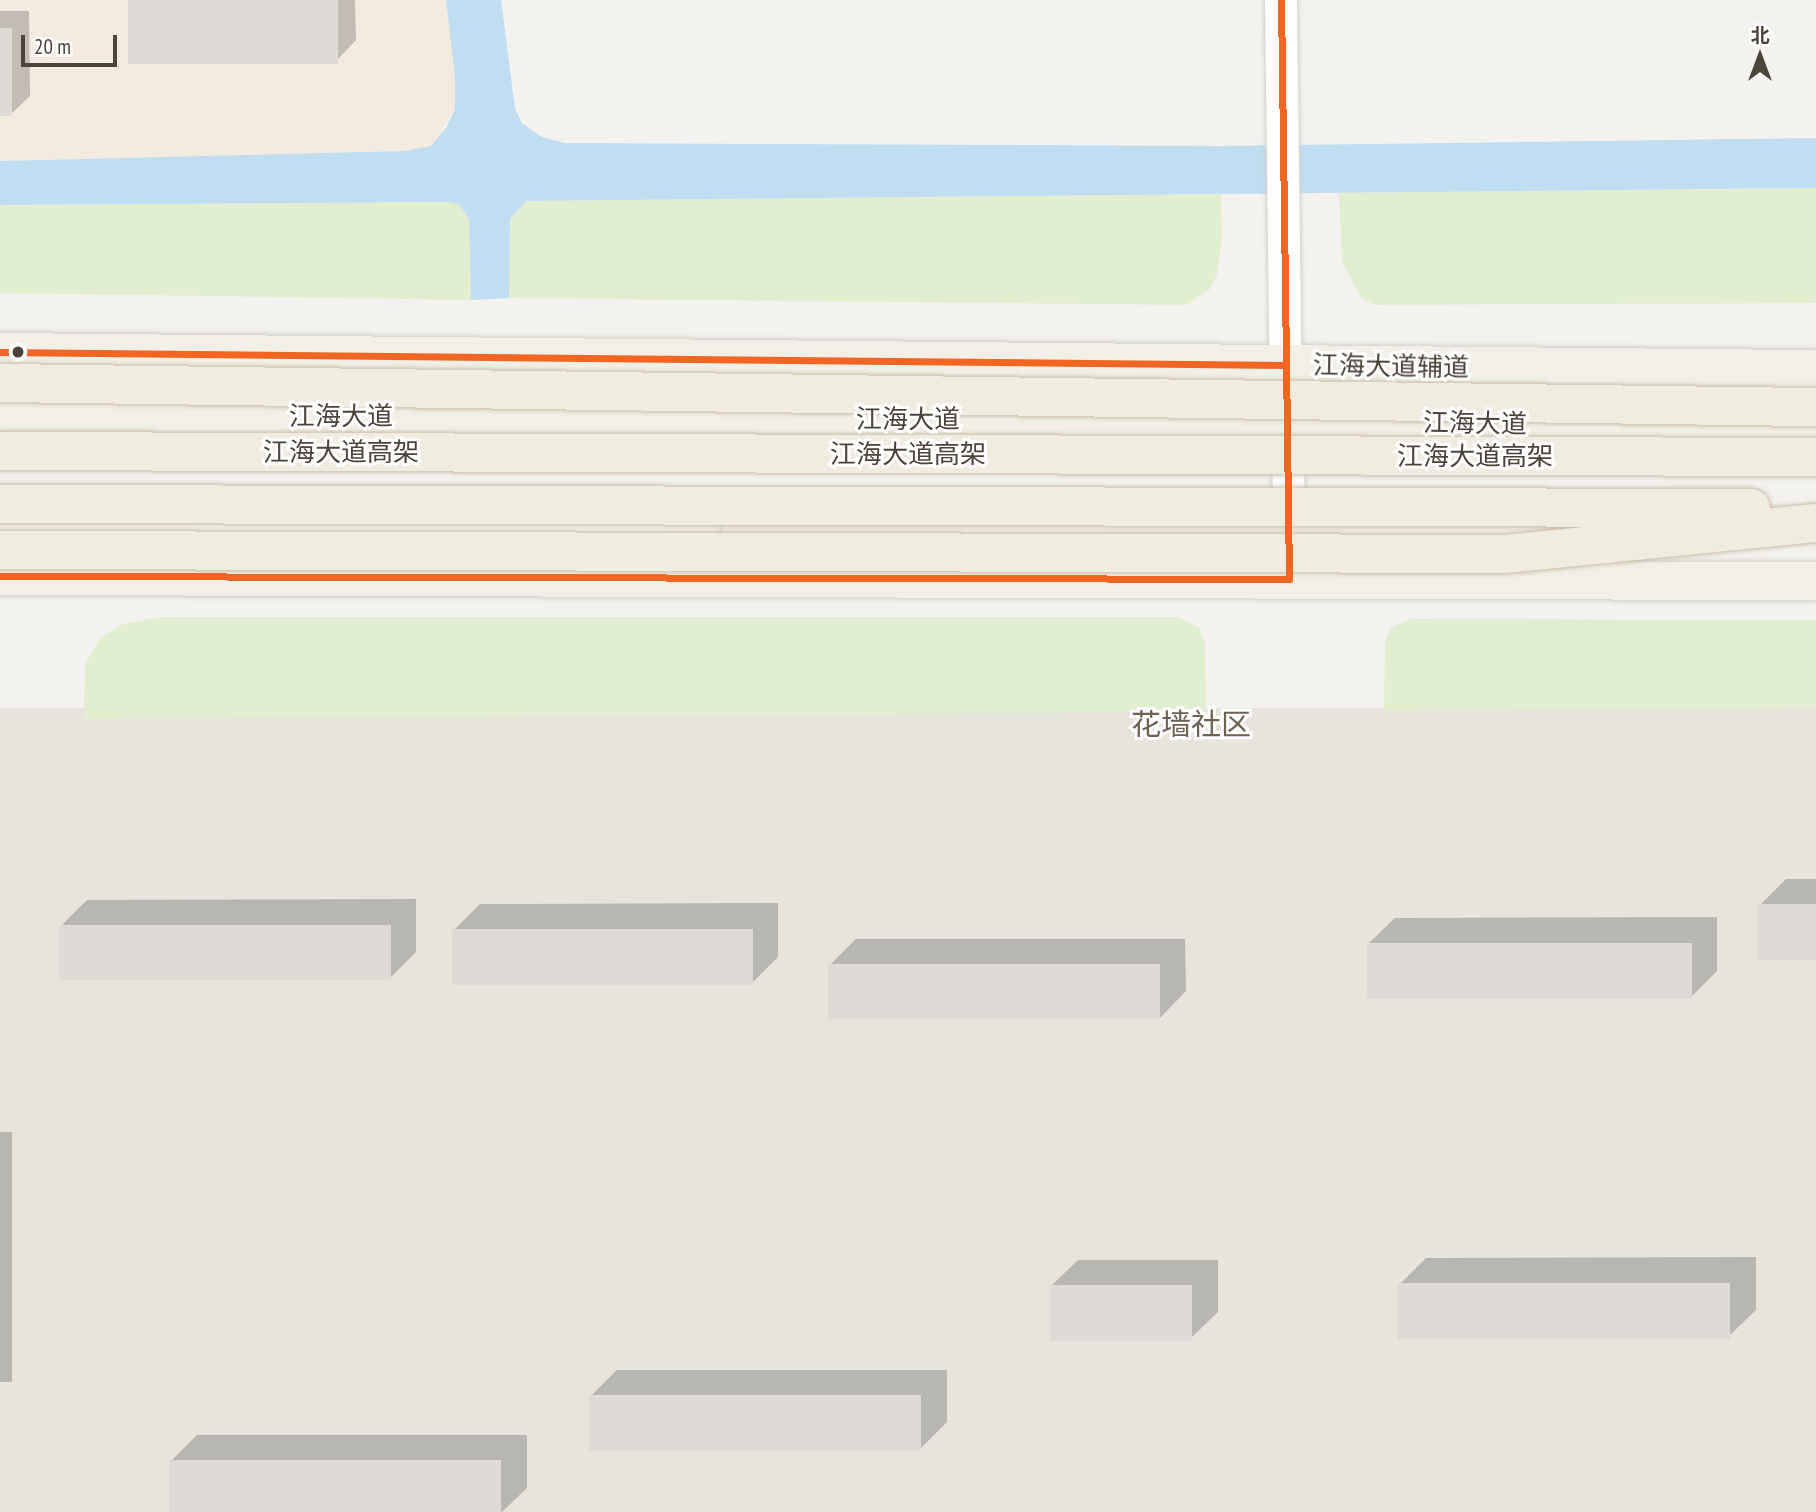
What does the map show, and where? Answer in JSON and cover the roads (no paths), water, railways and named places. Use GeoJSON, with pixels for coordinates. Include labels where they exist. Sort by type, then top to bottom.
{"type":"FeatureCollection","features":[{"type":"Feature","properties":{"kind":"highway"},"geometry":{"type":"LineString","coordinates":[[0,383],[1816,407]]}},
{"type":"Feature","properties":{"kind":"highway","name":"江海大道高架"},"geometry":{"type":"LineString","coordinates":[[0,451],[1816,457]]}},
{"type":"Feature","properties":{"kind":"highway","name":"江海大道高架"},"geometry":{"type":"LineString","coordinates":[[0,504],[1816,508]]}},
{"type":"Feature","properties":{"kind":"highway"},"geometry":{"type":"LineString","coordinates":[[0,550],[1505,554],[1816,523]]}},
{"type":"Feature","properties":{"kind":"main road","name":"江海大道辅道"},"geometry":{"type":"LineString","coordinates":[[0,352],[1816,369]]}},
{"type":"Feature","properties":{"kind":"main road","name":"江海大道"},"geometry":{"type":"LineString","coordinates":[[0,415],[1816,426]]}},
{"type":"Feature","properties":{"kind":"main road"},"geometry":{"type":"LineString","coordinates":[[0,531],[1816,536]]}},
{"type":"Feature","properties":{"kind":"main road"},"geometry":{"type":"LineString","coordinates":[[0,576],[1816,581]]}},
{"type":"Feature","properties":{"kind":"street"},"geometry":{"type":"LineString","coordinates":[[1281,0],[1280,136],[1289,579]]}},
{"type":"Feature","properties":{"kind":"water"},"geometry":{"type":"Polygon","coordinates":[[[446,0],[501,0],[515,109],[522,123],[542,137],[565,143],[1221,146],[1816,138],[1816,188],[526,201],[510,219],[509,298],[471,300],[469,219],[460,205],[451,202],[0,205],[0,161],[405,151],[431,146],[446,128],[455,109],[455,77],[446,0]]]}},
{"type":"Feature","properties":{"kind":"district","name":"花墙社区"},"geometry":{"type":"Point","coordinates":[1191,724]}}]}
